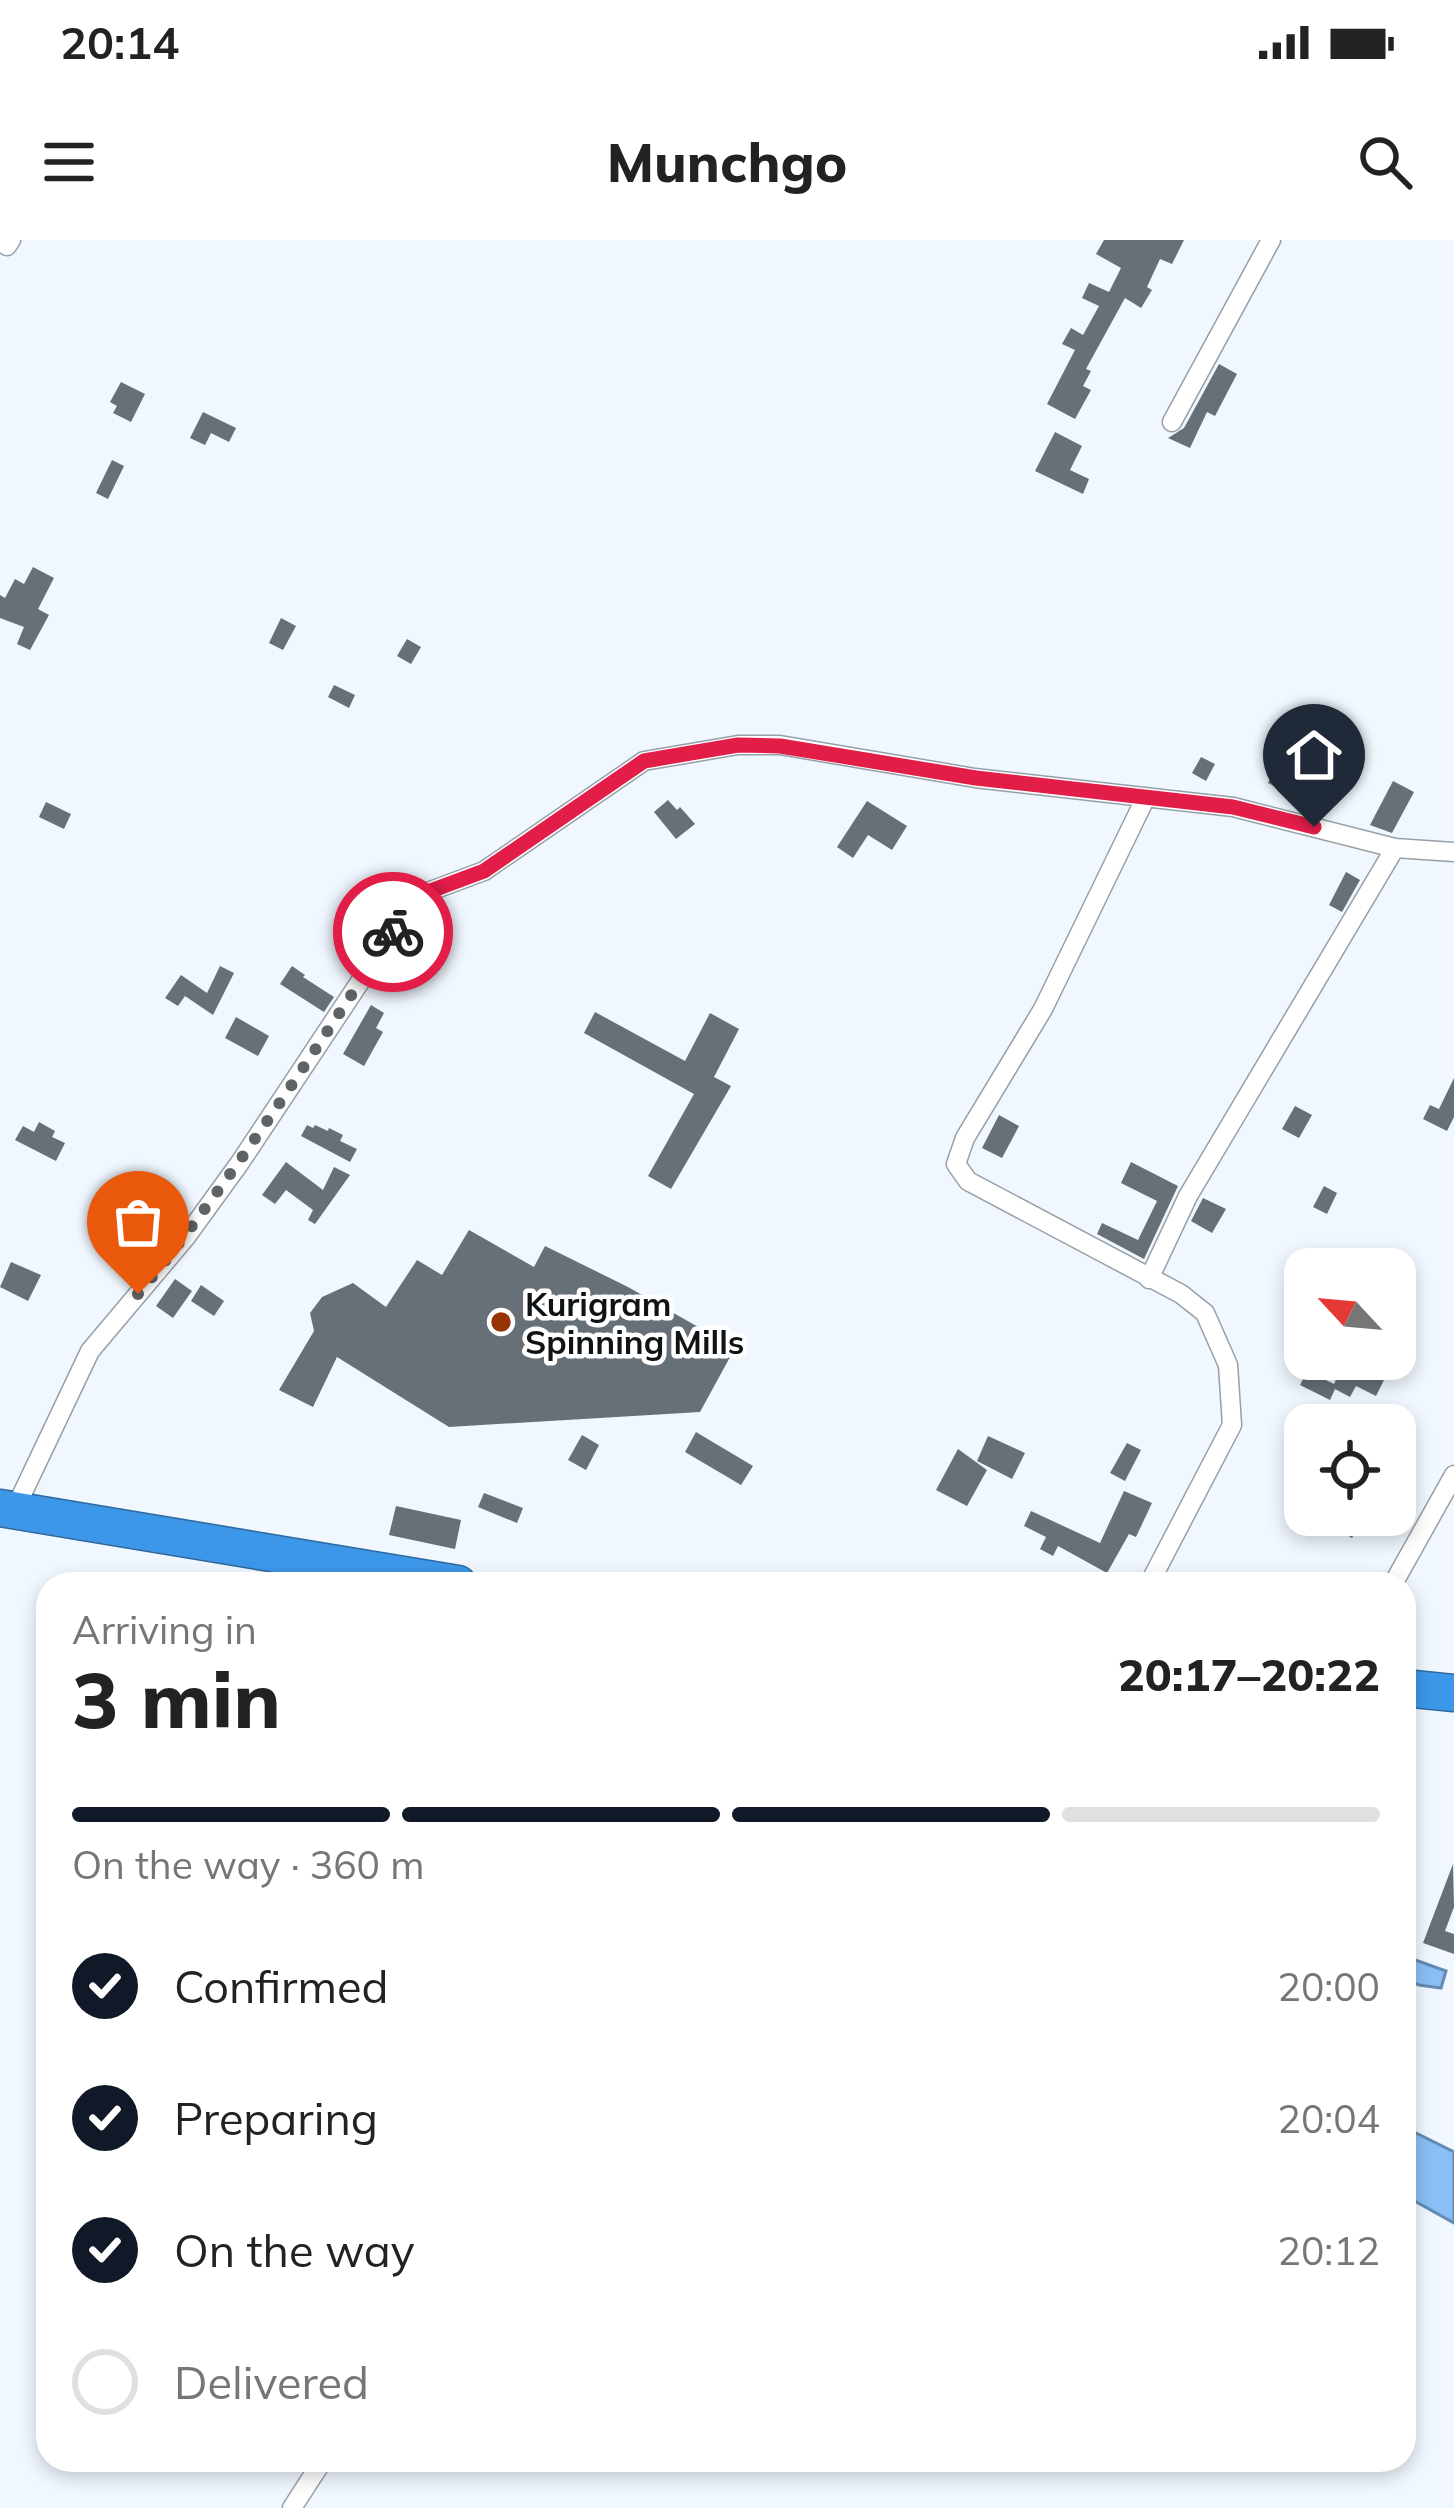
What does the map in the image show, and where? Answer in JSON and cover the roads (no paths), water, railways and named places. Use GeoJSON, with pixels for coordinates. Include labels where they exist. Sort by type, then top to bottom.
{"type":"FeatureCollection","features":[{"type":"Feature","properties":{"kind":"highway"},"geometry":{"type":"LineString","coordinates":[[8,1509],[386,1572]]}},
{"type":"Feature","properties":{"kind":"highway"},"geometry":{"type":"LineString","coordinates":[[1416,1689],[1454,1693]]}},
{"type":"Feature","properties":{"kind":"street"},"geometry":{"type":"LineString","coordinates":[[1172,422],[1270,240]]}},
{"type":"Feature","properties":{"kind":"street"},"geometry":{"type":"LineString","coordinates":[[8,1509],[90,1351],[186,1237],[239,1164],[417,896],[484,871],[644,761],[738,745],[780,746],[976,778],[1233,807],[1395,848],[1454,852]]}},
{"type":"Feature","properties":{"kind":"street"},"geometry":{"type":"LineString","coordinates":[[1147,797],[1043,1009],[965,1138],[956,1164],[968,1180],[1180,1294],[1205,1313],[1228,1365],[1232,1424],[1155,1572]]}},
{"type":"Feature","properties":{"kind":"street"},"geometry":{"type":"LineString","coordinates":[[1149,1279],[1188,1196],[1395,848]]}},
{"type":"Feature","properties":{"kind":"street"},"geometry":{"type":"LineString","coordinates":[[1400,1572],[1454,1475]]}},
{"type":"Feature","properties":{"kind":"street"},"geometry":{"type":"LineString","coordinates":[[292,2508],[315,2472]]}},
{"type":"Feature","properties":{"kind":"water"},"geometry":{"type":"Polygon","coordinates":[[[1416,1960],[1446,1971],[1441,1988],[1419,1985],[1416,1960]]]}},
{"type":"Feature","properties":{"kind":"water"},"geometry":{"type":"Polygon","coordinates":[[[1416,2133],[1454,2152],[1454,2223],[1416,2202],[1416,2133]]]}},
{"type":"Feature","properties":{"kind":"place","name":"Kurigram Spinning Mills"},"geometry":{"type":"Point","coordinates":[501,1322]}}]}
